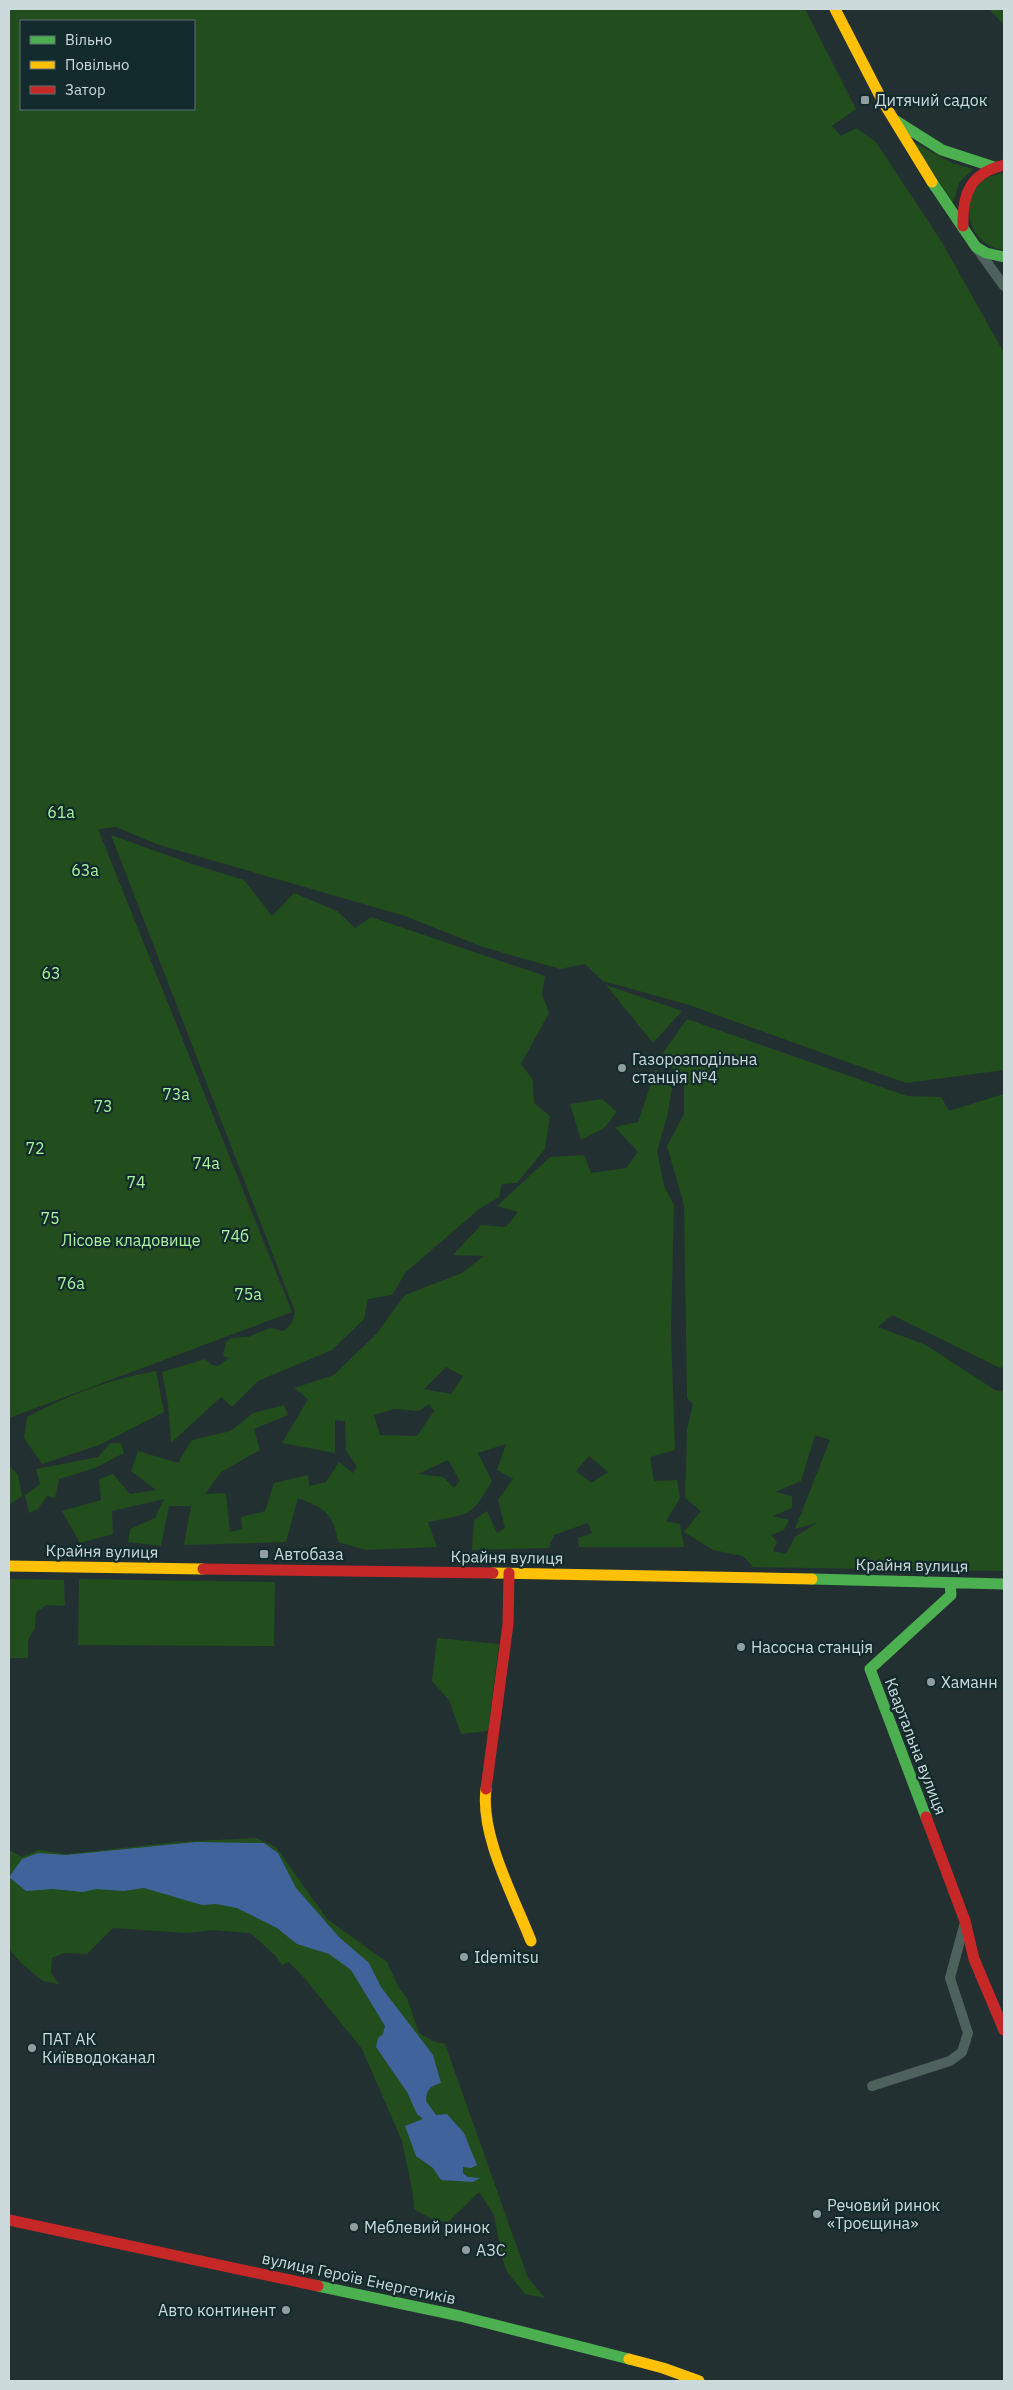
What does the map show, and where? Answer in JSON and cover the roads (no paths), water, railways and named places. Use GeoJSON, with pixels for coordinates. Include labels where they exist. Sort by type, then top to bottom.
{"type":"FeatureCollection","features":[{"type":"Feature","properties":{"kind":"street"},"geometry":{"type":"LineString","coordinates":[[835,9],[890,116],[976,247],[1004,286]]}},
{"type":"Feature","properties":{"kind":"street"},"geometry":{"type":"LineString","coordinates":[[890,116],[930,146],[955,158],[999,166]]}},
{"type":"Feature","properties":{"kind":"street"},"geometry":{"type":"LineString","coordinates":[[963,227],[961,212],[964,197],[970,184],[980,174],[999,166]]}},
{"type":"Feature","properties":{"kind":"street"},"geometry":{"type":"LineString","coordinates":[[976,247],[986,253],[1004,258]]}},
{"type":"Feature","properties":{"kind":"street","name":"Крайня вулиця"},"geometry":{"type":"LineString","coordinates":[[9,1566],[509,1573],[1004,1584]]}},
{"type":"Feature","properties":{"kind":"street"},"geometry":{"type":"LineString","coordinates":[[509,1573],[508,1624],[500,1672],[484,1806],[489,1835],[530,1941]]}},
{"type":"Feature","properties":{"kind":"street","name":"Квартальна вулиця"},"geometry":{"type":"LineString","coordinates":[[950,1583],[951,1595],[870,1669],[965,1921]]}},
{"type":"Feature","properties":{"kind":"street"},"geometry":{"type":"LineString","coordinates":[[965,1921],[974,1959],[1004,2026]]}},
{"type":"Feature","properties":{"kind":"street"},"geometry":{"type":"LineString","coordinates":[[872,2086],[950,2062],[962,2052],[968,2034],[950,1978],[965,1921]]}},
{"type":"Feature","properties":{"kind":"street","name":"вулиця Героїв Енергетиків"},"geometry":{"type":"LineString","coordinates":[[9,2220],[460,2316],[663,2368],[699,2381]]}},
{"type":"Feature","properties":{"kind":"water"},"geometry":{"type":"Polygon","coordinates":[[[196,1842],[264,1843],[278,1853],[296,1888],[339,1937],[369,1963],[381,1987],[433,2055],[441,2083],[429,2089],[426,2101],[436,2115],[447,2114],[464,2133],[477,2165],[471,2168],[463,2167],[463,2173],[468,2177],[480,2178],[473,2182],[441,2180],[433,2168],[416,2156],[405,2126],[423,2119],[417,2114],[407,2092],[376,2047],[378,2038],[383,2034],[385,2026],[351,1970],[329,1954],[297,1944],[277,1928],[237,1908],[216,1904],[202,1905],[144,1888],[124,1891],[96,1889],[83,1892],[53,1889],[26,1891],[9,1877],[22,1859],[38,1853],[66,1855],[196,1842]]]}},
{"type":"Feature","properties":{"kind":"place","name":"Дитячий садок"},"geometry":{"type":"Point","coordinates":[865,100]}},
{"type":"Feature","properties":{"kind":"place","name":"Газорозподільна станція №4"},"geometry":{"type":"Point","coordinates":[622,1068]}},
{"type":"Feature","properties":{"kind":"place","name":"Автобаза"},"geometry":{"type":"Point","coordinates":[264,1554]}},
{"type":"Feature","properties":{"kind":"place","name":"Насосна станція"},"geometry":{"type":"Point","coordinates":[741,1647]}},
{"type":"Feature","properties":{"kind":"place","name":"Хаманн"},"geometry":{"type":"Point","coordinates":[931,1682]}},
{"type":"Feature","properties":{"kind":"place","name":"Idemitsu"},"geometry":{"type":"Point","coordinates":[464,1957]}},
{"type":"Feature","properties":{"kind":"place","name":"ПАТ АК Київводоканал"},"geometry":{"type":"Point","coordinates":[32,2048]}},
{"type":"Feature","properties":{"kind":"place","name":"Речовий ринок «Троєщина»"},"geometry":{"type":"Point","coordinates":[817,2214]}},
{"type":"Feature","properties":{"kind":"place","name":"Меблевий ринок"},"geometry":{"type":"Point","coordinates":[354,2227]}},
{"type":"Feature","properties":{"kind":"place","name":"АЗС"},"geometry":{"type":"Point","coordinates":[466,2250]}},
{"type":"Feature","properties":{"kind":"place","name":"Авто континент"},"geometry":{"type":"Point","coordinates":[286,2310]}},
{"type":"Feature","properties":{"kind":"park label","name":"61а"},"geometry":{"type":"Point","coordinates":[61,812]}},
{"type":"Feature","properties":{"kind":"park label","name":"63а"},"geometry":{"type":"Point","coordinates":[85,870]}},
{"type":"Feature","properties":{"kind":"park label","name":"63"},"geometry":{"type":"Point","coordinates":[51,973]}},
{"type":"Feature","properties":{"kind":"park label","name":"73а"},"geometry":{"type":"Point","coordinates":[176,1094]}},
{"type":"Feature","properties":{"kind":"park label","name":"73"},"geometry":{"type":"Point","coordinates":[103,1106]}},
{"type":"Feature","properties":{"kind":"park label","name":"72"},"geometry":{"type":"Point","coordinates":[35,1148]}},
{"type":"Feature","properties":{"kind":"park label","name":"74а"},"geometry":{"type":"Point","coordinates":[206,1163]}},
{"type":"Feature","properties":{"kind":"park label","name":"74"},"geometry":{"type":"Point","coordinates":[136,1182]}},
{"type":"Feature","properties":{"kind":"park label","name":"75"},"geometry":{"type":"Point","coordinates":[50,1218]}},
{"type":"Feature","properties":{"kind":"park label","name":"74б"},"geometry":{"type":"Point","coordinates":[235,1236]}},
{"type":"Feature","properties":{"kind":"park label","name":"Лісове кладовище"},"geometry":{"type":"Point","coordinates":[131,1240]}},
{"type":"Feature","properties":{"kind":"park label","name":"76а"},"geometry":{"type":"Point","coordinates":[71,1283]}},
{"type":"Feature","properties":{"kind":"park label","name":"75а"},"geometry":{"type":"Point","coordinates":[248,1294]}}]}
